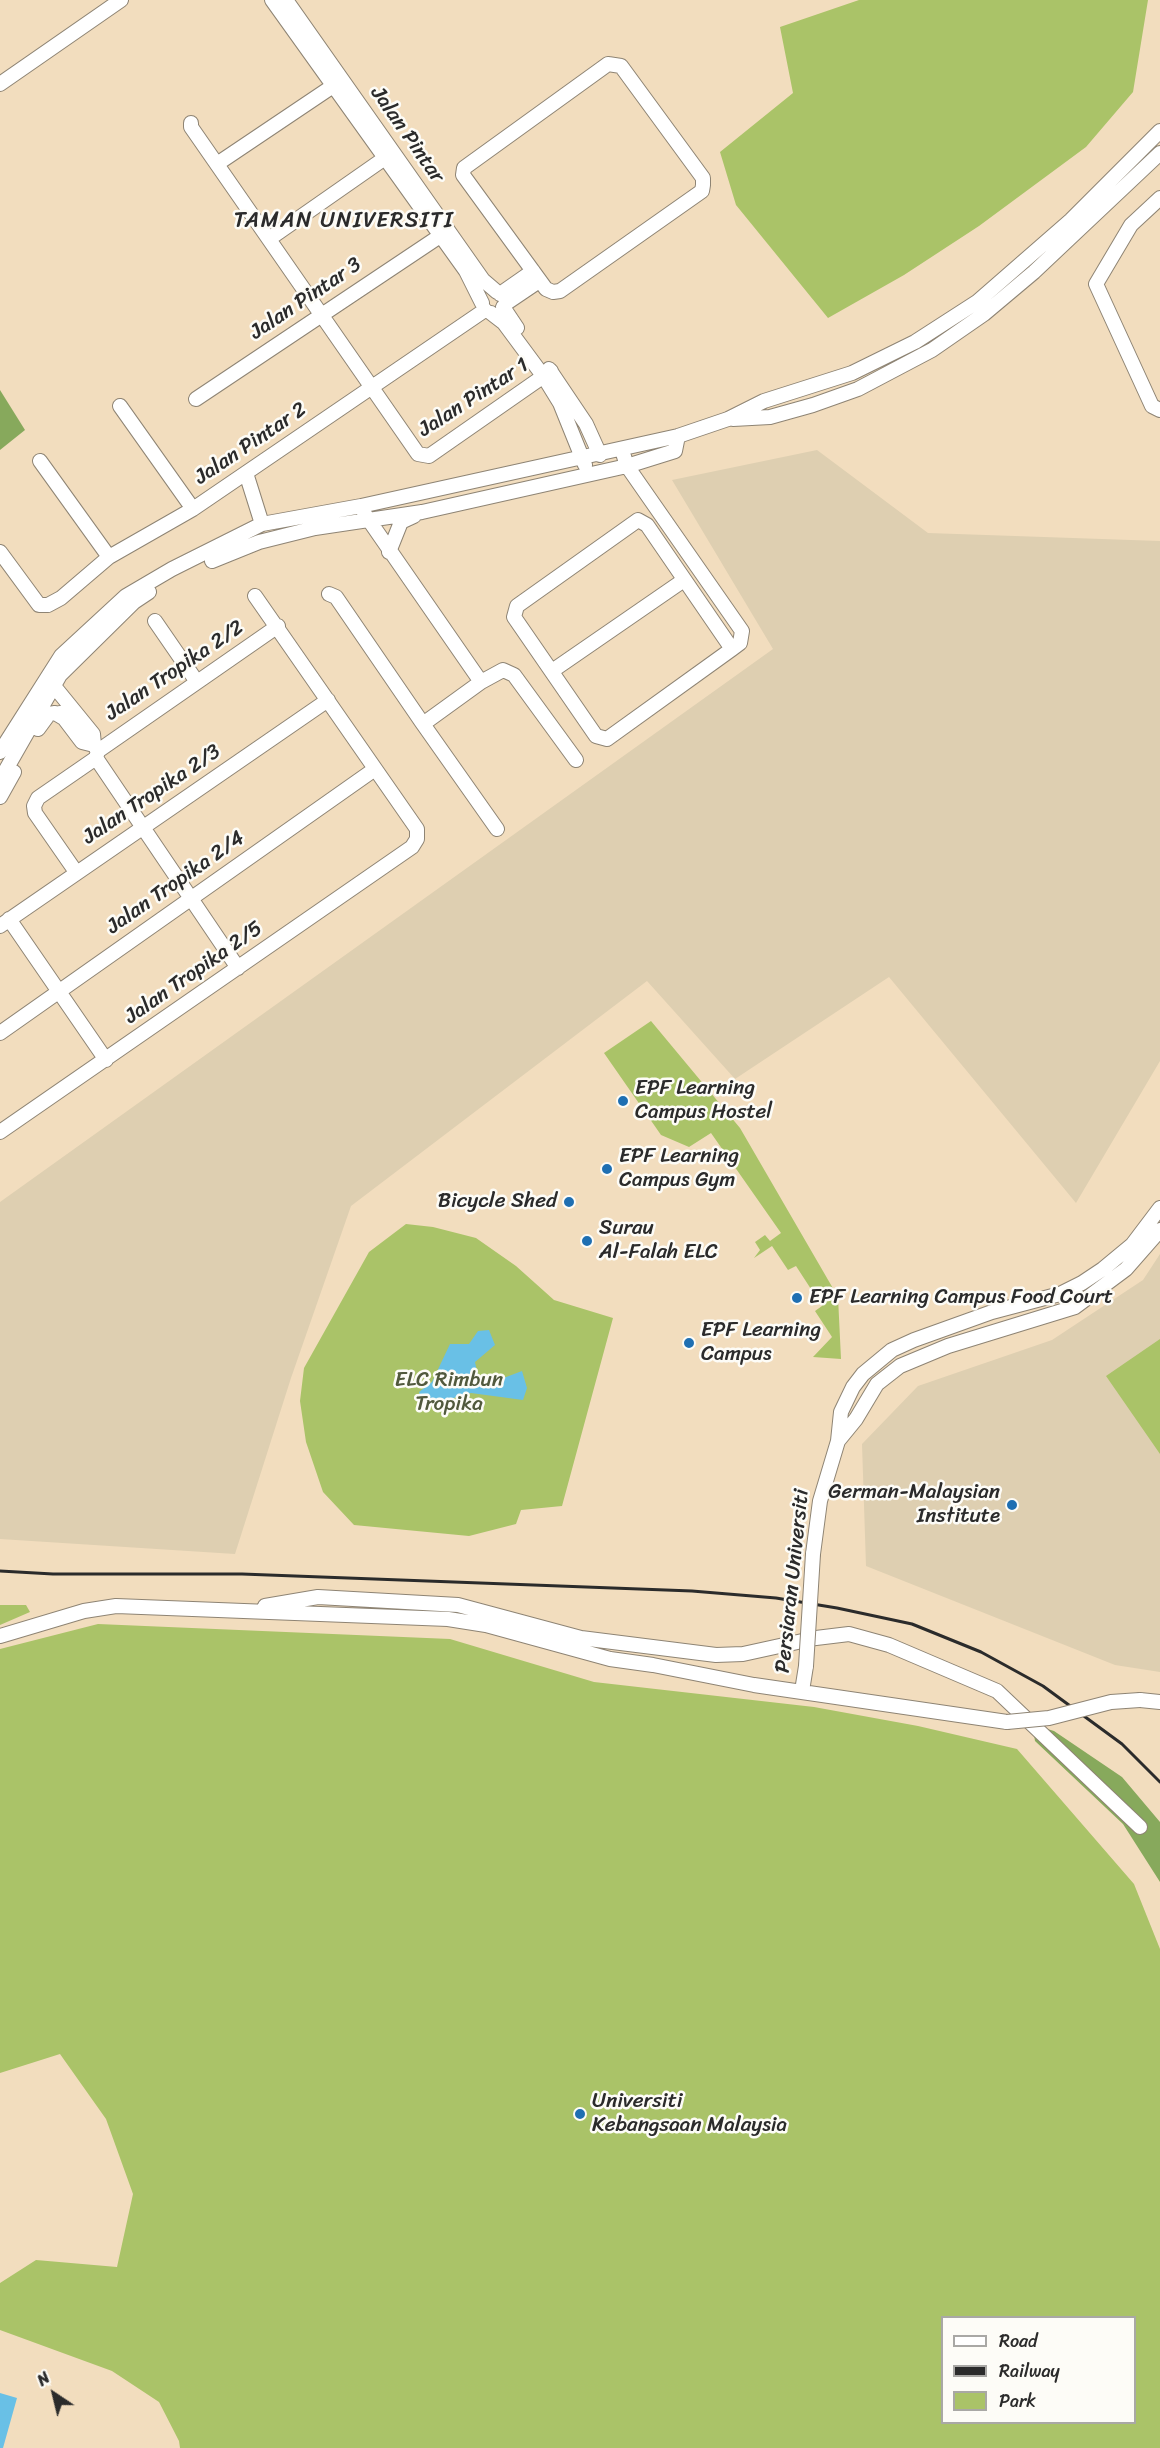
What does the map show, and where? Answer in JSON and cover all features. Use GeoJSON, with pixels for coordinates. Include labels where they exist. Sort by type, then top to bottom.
{"type":"FeatureCollection","features":[{"type":"Feature","properties":{"kind":"street"},"geometry":{"type":"LineString","coordinates":[[0,84],[121,0]]}},
{"type":"Feature","properties":{"kind":"street"},"geometry":{"type":"LineString","coordinates":[[272,0],[310,53]]}},
{"type":"Feature","properties":{"kind":"street","name":"Jalan Pintar"},"geometry":{"type":"LineString","coordinates":[[286,0],[483,280],[504,323],[548,374],[586,424],[600,455]]}},
{"type":"Feature","properties":{"kind":"street"},"geometry":{"type":"LineString","coordinates":[[302,22],[297,28],[310,53]]}},
{"type":"Feature","properties":{"kind":"street","name":"Jalan Pintar"},"geometry":{"type":"LineString","coordinates":[[310,53],[440,236],[466,271],[495,303]]}},
{"type":"Feature","properties":{"kind":"street"},"geometry":{"type":"LineString","coordinates":[[608,64],[621,66],[703,178],[702,191],[560,291],[546,289],[536,276],[463,175],[464,168],[608,64]]}},
{"type":"Feature","properties":{"kind":"street"},"geometry":{"type":"LineString","coordinates":[[217,164],[333,86]]}},
{"type":"Feature","properties":{"kind":"street"},"geometry":{"type":"LineString","coordinates":[[191,123],[191,127],[370,388]]}},
{"type":"Feature","properties":{"kind":"street"},"geometry":{"type":"LineString","coordinates":[[0,780],[61,656],[126,596],[172,569],[262,524],[361,506],[678,436],[728,419],[764,401],[852,373],[915,342],[977,302],[1064,227],[1160,131]]}},
{"type":"Feature","properties":{"kind":"street"},"geometry":{"type":"LineString","coordinates":[[728,419],[770,417],[813,405],[858,389],[932,350],[984,314],[1034,272],[1160,153]]}},
{"type":"Feature","properties":{"kind":"street"},"geometry":{"type":"LineString","coordinates":[[268,239],[385,158]]}},
{"type":"Feature","properties":{"kind":"street"},"geometry":{"type":"LineString","coordinates":[[1160,198],[1131,225],[1096,285],[1152,406],[1160,410]]}},
{"type":"Feature","properties":{"kind":"street","name":"Jalan Pintar 3"},"geometry":{"type":"LineString","coordinates":[[196,399],[440,236]]}},
{"type":"Feature","properties":{"kind":"street","name":"Jalan Pintar 2"},"geometry":{"type":"LineString","coordinates":[[0,552],[39,605],[48,605],[60,598],[109,557],[193,508],[536,276]]}},
{"type":"Feature","properties":{"kind":"street","name":"Jalan Pintar"},"geometry":{"type":"LineString","coordinates":[[548,374],[590,476]]}},
{"type":"Feature","properties":{"kind":"street","name":"Jalan Pintar 1"},"geometry":{"type":"LineString","coordinates":[[370,388],[418,454],[429,456],[548,374]]}},
{"type":"Feature","properties":{"kind":"street"},"geometry":{"type":"LineString","coordinates":[[120,406],[193,508]]}},
{"type":"Feature","properties":{"kind":"street"},"geometry":{"type":"LineString","coordinates":[[50,680],[67,667],[134,602],[153,589],[259,542],[344,524],[422,512],[590,476],[675,451],[678,436]]}},
{"type":"Feature","properties":{"kind":"street"},"geometry":{"type":"LineString","coordinates":[[622,450],[627,466],[742,632],[740,643],[607,739],[596,736],[514,617],[517,606],[638,520],[646,525],[732,648]]}},
{"type":"Feature","properties":{"kind":"street"},"geometry":{"type":"LineString","coordinates":[[40,461],[109,557]]}},
{"type":"Feature","properties":{"kind":"street"},"geometry":{"type":"LineString","coordinates":[[246,473],[262,524]]}},
{"type":"Feature","properties":{"kind":"street"},"geometry":{"type":"LineString","coordinates":[[361,506],[366,520],[481,682]]}},
{"type":"Feature","properties":{"kind":"street"},"geometry":{"type":"LineString","coordinates":[[389,552],[401,522],[422,512]]}},
{"type":"Feature","properties":{"kind":"street"},"geometry":{"type":"LineString","coordinates":[[344,524],[358,528],[389,552]]}},
{"type":"Feature","properties":{"kind":"street"},"geometry":{"type":"LineString","coordinates":[[552,671],[684,580]]}},
{"type":"Feature","properties":{"kind":"street"},"geometry":{"type":"LineString","coordinates":[[329,594],[336,597],[496,829]]}},
{"type":"Feature","properties":{"kind":"street"},"geometry":{"type":"LineString","coordinates":[[255,596],[278,626],[375,769]]}},
{"type":"Feature","properties":{"kind":"street"},"geometry":{"type":"LineString","coordinates":[[155,621],[196,682]]}},
{"type":"Feature","properties":{"kind":"street","name":"Jalan Tropika 2/2"},"geometry":{"type":"LineString","coordinates":[[76,872],[35,813],[34,806],[38,798],[96,751],[278,626]]}},
{"type":"Feature","properties":{"kind":"street"},"geometry":{"type":"LineString","coordinates":[[421,720],[502,670],[514,675],[576,760]]}},
{"type":"Feature","properties":{"kind":"street"},"geometry":{"type":"LineString","coordinates":[[50,680],[93,734],[96,751],[142,826],[238,968]]}},
{"type":"Feature","properties":{"kind":"street"},"geometry":{"type":"LineString","coordinates":[[42,694],[82,742],[96,751]]}},
{"type":"Feature","properties":{"kind":"street"},"geometry":{"type":"LineString","coordinates":[[0,750],[42,694]]}},
{"type":"Feature","properties":{"kind":"street","name":"Jalan Tropika 2/3"},"geometry":{"type":"LineString","coordinates":[[5,923],[142,826],[328,700]]}},
{"type":"Feature","properties":{"kind":"street"},"geometry":{"type":"LineString","coordinates":[[0,797],[45,717],[55,713],[65,719]]}},
{"type":"Feature","properties":{"kind":"street","name":"Jalan Tropika 2/5"},"geometry":{"type":"LineString","coordinates":[[0,1132],[412,847],[417,839],[417,829],[375,769]]}},
{"type":"Feature","properties":{"kind":"street","name":"Jalan Tropika 2/4"},"geometry":{"type":"LineString","coordinates":[[0,1033],[375,769]]}},
{"type":"Feature","properties":{"kind":"street"},"geometry":{"type":"LineString","coordinates":[[5,923],[58,991],[106,1060]]}},
{"type":"Feature","properties":{"kind":"street","name":"Persiaran Universiti"},"geometry":{"type":"LineString","coordinates":[[838,1441],[841,1412],[846,1399],[863,1374],[878,1360],[914,1340],[992,1312],[1060,1294],[1096,1274],[1118,1258],[1144,1232],[1160,1208]]}},
{"type":"Feature","properties":{"kind":"street","name":"Persiaran Universiti"},"geometry":{"type":"LineString","coordinates":[[802,1692],[818,1517],[830,1461],[838,1441],[877,1384],[900,1366],[995,1330],[1063,1311],[1087,1299],[1126,1269],[1160,1230]]}},
{"type":"Feature","properties":{"kind":"street"},"geometry":{"type":"LineString","coordinates":[[252,1610],[277,1603],[318,1597],[458,1605],[581,1638],[716,1654],[743,1654],[816,1638],[849,1634],[888,1645],[998,1691],[1079,1766],[1140,1827]]}},
{"type":"Feature","properties":{"kind":"street"},"geometry":{"type":"LineString","coordinates":[[0,1636],[108,1607],[252,1610],[462,1620],[610,1659],[802,1692],[1007,1722],[1048,1718],[1125,1700],[1160,1702]]}},
{"type":"Feature","properties":{"kind":"shaded area"},"geometry":{"type":"Polygon","coordinates":[[[817,450],[928,533],[1160,541],[1160,1061],[1076,1203],[889,977],[735,1079],[647,981],[351,1206],[291,1378],[235,1554],[0,1539],[0,1202],[773,649],[672,480],[817,450]]]}},
{"type":"Feature","properties":{"kind":"shaded area","name":"German-Malaysian Institute"},"geometry":{"type":"Polygon","coordinates":[[[1160,1254],[1160,1672],[1115,1665],[866,1566],[862,1444],[918,1386],[1052,1340],[1143,1280],[1160,1254]]]}},
{"type":"Feature","properties":{"kind":"green space"},"geometry":{"type":"Polygon","coordinates":[[[859,0],[1148,0],[1133,92],[1086,147],[979,226],[904,275],[828,318],[736,205],[720,152],[793,93],[780,27],[859,0]]]}},
{"type":"Feature","properties":{"kind":"green space"},"geometry":{"type":"Polygon","coordinates":[[[0,390],[25,430],[0,450],[0,390]]]}},
{"type":"Feature","properties":{"kind":"green space"},"geometry":{"type":"Polygon","coordinates":[[[651,1021],[740,1128],[838,1297],[841,1359],[813,1357],[832,1337],[815,1311],[822,1306],[796,1266],[788,1270],[772,1246],[754,1258],[760,1250],[755,1242],[765,1235],[770,1241],[781,1233],[711,1133],[689,1147],[661,1135],[604,1053],[651,1021]]]}},
{"type":"Feature","properties":{"kind":"green space","name":"ELC Rimbun Tropika"},"geometry":{"type":"Polygon","coordinates":[[[406,1224],[433,1227],[476,1238],[516,1266],[554,1300],[613,1318],[562,1506],[521,1510],[516,1524],[469,1536],[354,1525],[323,1492],[306,1442],[300,1401],[304,1368],[369,1252],[406,1224]]]}},
{"type":"Feature","properties":{"kind":"green space"},"geometry":{"type":"Polygon","coordinates":[[[1160,1339],[1160,1454],[1106,1376],[1160,1339]]]}},
{"type":"Feature","properties":{"kind":"green space"},"geometry":{"type":"Polygon","coordinates":[[[0,1605],[26,1605],[30,1612],[0,1625],[0,1605]]]}},
{"type":"Feature","properties":{"kind":"green space","name":"Universiti Kebangsaan Malaysia"},"geometry":{"type":"Polygon","coordinates":[[[98,1624],[450,1639],[594,1682],[814,1707],[918,1726],[1017,1749],[1134,1884],[1160,1949],[1160,2448],[180,2448],[179,2441],[159,2402],[112,2371],[0,2330],[0,2283],[36,2260],[117,2267],[133,2194],[106,2119],[60,2054],[0,2073],[0,1649],[98,1624]]]}},
{"type":"Feature","properties":{"kind":"green space"},"geometry":{"type":"Polygon","coordinates":[[[1044,1728],[1054,1731],[1122,1777],[1160,1822],[1160,1882],[1123,1824],[1035,1741],[1034,1735],[1044,1728]]]}},
{"type":"Feature","properties":{"kind":"water"},"geometry":{"type":"Polygon","coordinates":[[[489,1330],[495,1345],[475,1362],[478,1376],[493,1382],[522,1371],[527,1388],[523,1400],[471,1393],[436,1403],[422,1401],[419,1392],[432,1382],[450,1344],[469,1344],[478,1331],[489,1330]]]}},
{"type":"Feature","properties":{"kind":"water"},"geometry":{"type":"Polygon","coordinates":[[[0,2393],[17,2398],[3,2448],[0,2448],[0,2393]]]}},
{"type":"Feature","properties":{"kind":"railway"},"geometry":{"type":"LineString","coordinates":[[0,1571],[53,1574],[242,1574],[692,1591],[776,1598],[837,1608],[912,1624],[981,1652],[1043,1686],[1122,1744],[1160,1782]]}},
{"type":"Feature","properties":{"kind":"place","name":"EPF Learning Campus Hostel"},"geometry":{"type":"Point","coordinates":[623,1101]}},
{"type":"Feature","properties":{"kind":"place","name":"EPF Learning Campus Gym"},"geometry":{"type":"Point","coordinates":[607,1169]}},
{"type":"Feature","properties":{"kind":"place","name":"Bicycle Shed"},"geometry":{"type":"Point","coordinates":[569,1202]}},
{"type":"Feature","properties":{"kind":"place","name":"Surau Al-Falah ELC"},"geometry":{"type":"Point","coordinates":[587,1241]}},
{"type":"Feature","properties":{"kind":"place","name":"EPF Learning Campus Food Court"},"geometry":{"type":"Point","coordinates":[797,1298]}},
{"type":"Feature","properties":{"kind":"place","name":"EPF Learning Campus"},"geometry":{"type":"Point","coordinates":[689,1343]}},
{"type":"Feature","properties":{"kind":"place","name":"German-Malaysian Institute"},"geometry":{"type":"Point","coordinates":[1012,1505]}},
{"type":"Feature","properties":{"kind":"place","name":"Universiti Kebangsaan Malaysia"},"geometry":{"type":"Point","coordinates":[580,2114]}},
{"type":"Feature","properties":{"kind":"district","name":"TAMAN UNIVERSITI"},"geometry":{"type":"Point","coordinates":[344,221]}}]}
